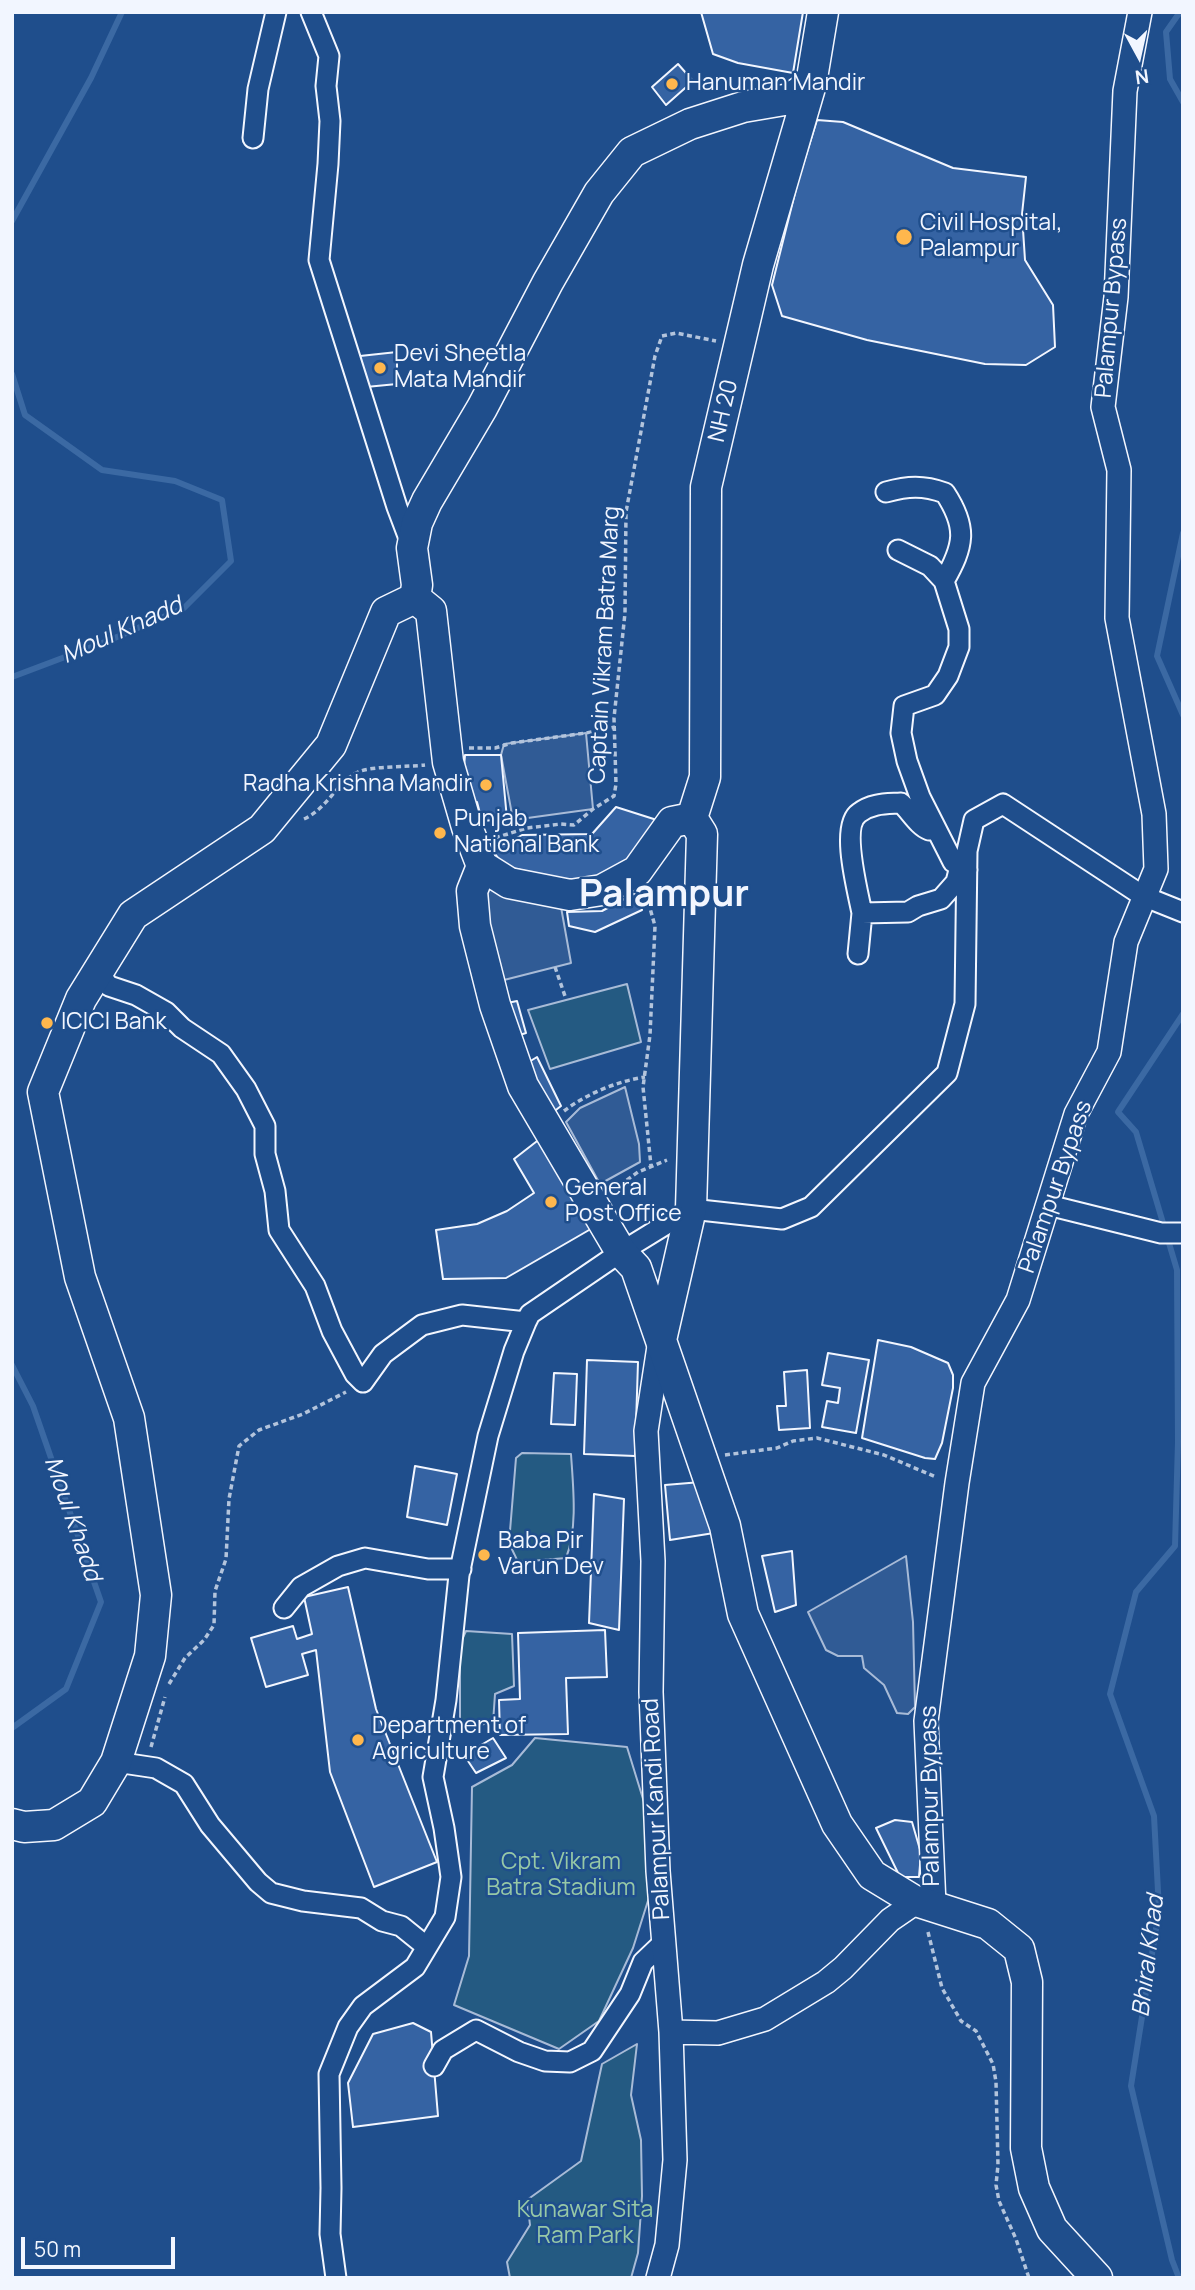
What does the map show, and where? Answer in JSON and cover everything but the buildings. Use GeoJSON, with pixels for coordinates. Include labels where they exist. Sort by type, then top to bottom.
{"type":"FeatureCollection","features":[{"type":"Feature","properties":{"kind":"main road","name":"NH 20"},"geometry":{"type":"LineString","coordinates":[[692,818],[705,777],[706,488],[758,265],[811,84],[823,12]]}},
{"type":"Feature","properties":{"kind":"main road"},"geometry":{"type":"LineString","coordinates":[[415,598],[417,585],[412,548],[427,501],[482,408],[599,193],[632,152],[690,124],[743,107],[790,99],[811,84]]}},
{"type":"Feature","properties":{"kind":"main road"},"geometry":{"type":"LineString","coordinates":[[415,598],[431,611],[447,755],[467,827],[509,883],[570,895],[602,890],[636,871],[672,822],[692,818],[702,834],[691,1209],[660,1340]]}},
{"type":"Feature","properties":{"kind":"main road"},"geometry":{"type":"LineString","coordinates":[[12,1824],[24,1827],[54,1825],[92,1802],[131,1764],[150,1656],[156,1595],[129,1418],[80,1277],[43,1092],[81,999],[133,915],[262,829],[331,746],[386,612],[415,598]]}},
{"type":"Feature","properties":{"kind":"main road"},"geometry":{"type":"LineString","coordinates":[[487,852],[472,891],[475,926],[495,1005],[523,1086],[621,1252],[636,1268],[725,1526],[743,1615],[837,1824],[872,1875],[924,1902],[988,1924],[1019,1949],[1027,1982],[1026,2148],[1034,2188],[1052,2229],[1097,2278]]}},
{"type":"Feature","properties":{"kind":"street"},"geometry":{"type":"LineString","coordinates":[[253,138],[258,89],[276,12]]}},
{"type":"Feature","properties":{"kind":"street"},"geometry":{"type":"LineString","coordinates":[[311,12],[329,56],[326,86],[330,121],[329,142],[319,260],[412,548]]}},
{"type":"Feature","properties":{"kind":"street","name":"Palampur Bypass"},"geometry":{"type":"LineString","coordinates":[[924,1902],[926,1721],[956,1487],[973,1383],[1018,1300],[1076,1114],[1109,1052],[1126,942],[1156,869],[1153,814],[1117,618],[1119,470],[1103,407],[1116,297],[1125,91],[1140,12]]}},
{"type":"Feature","properties":{"kind":"street"},"geometry":{"type":"LineString","coordinates":[[886,492],[912,485],[932,488],[945,493],[954,506],[961,523],[958,551],[944,581]]}},
{"type":"Feature","properties":{"kind":"street"},"geometry":{"type":"LineString","coordinates":[[898,550],[930,566],[944,581],[959,629],[959,647],[948,676],[935,695],[904,706],[901,733],[907,761],[920,797],[953,862],[964,868]]}},
{"type":"Feature","properties":{"kind":"street"},"geometry":{"type":"LineString","coordinates":[[858,954],[862,913],[852,858],[850,828],[857,814],[876,804],[901,803],[923,828],[940,834]]}},
{"type":"Feature","properties":{"kind":"street"},"geometry":{"type":"LineString","coordinates":[[336,2278],[330,2234],[329,2074],[348,2027],[363,2006],[415,1966],[444,1917],[451,1877],[433,1777],[446,1700],[461,1569],[488,1436],[514,1351],[530,1314],[621,1252],[691,1209],[782,1219],[811,1207],[947,1073],[965,1004],[964,868],[974,820],[1003,804],[1143,896],[1183,912]]}},
{"type":"Feature","properties":{"kind":"street"},"geometry":{"type":"LineString","coordinates":[[862,913],[908,912],[941,899],[964,868]]}},
{"type":"Feature","properties":{"kind":"street"},"geometry":{"type":"LineString","coordinates":[[98,972],[109,986],[136,995],[166,1012],[182,1028],[221,1054],[246,1090],[265,1126],[265,1154],[275,1191],[279,1230],[315,1286],[332,1331],[355,1374],[363,1382],[383,1354],[422,1325],[462,1315],[526,1322]]}},
{"type":"Feature","properties":{"kind":"street"},"geometry":{"type":"LineString","coordinates":[[1048,1205],[1127,1226],[1161,1233],[1183,1233]]}},
{"type":"Feature","properties":{"kind":"street","name":"Palampur Kandi Road"},"geometry":{"type":"LineString","coordinates":[[658,2278],[667,2245],[675,2160],[671,2032],[658,1871],[651,1692],[653,1561],[646,1431],[660,1340]]}},
{"type":"Feature","properties":{"kind":"street"},"geometry":{"type":"LineString","coordinates":[[284,1608],[301,1587],[338,1566],[365,1558],[428,1569],[461,1569]]}},
{"type":"Feature","properties":{"kind":"street"},"geometry":{"type":"LineString","coordinates":[[131,1764],[156,1768],[184,1784],[210,1825],[258,1882],[271,1893],[303,1901],[361,1908],[382,1921],[401,1926],[427,1947]]}},
{"type":"Feature","properties":{"kind":"street"},"geometry":{"type":"LineString","coordinates":[[671,2032],[718,2033],[765,2019],[826,1982],[890,1920],[909,1907],[924,1902]]}},
{"type":"Feature","properties":{"kind":"street"},"geometry":{"type":"LineString","coordinates":[[434,2066],[443,2050],[476,2030],[545,2062],[570,2062],[592,2051],[630,1994],[643,1962],[664,1942]]}},
{"type":"Feature","properties":{"kind":"path","name":"Captain Vikram Batra Marg"},"geometry":{"type":"LineString","coordinates":[[487,852],[527,828],[574,825],[614,796],[615,727],[625,613],[626,512],[655,356],[662,337],[676,333],[719,342]]}},
{"type":"Feature","properties":{"kind":"path"},"geometry":{"type":"LineString","coordinates":[[262,829],[296,823],[310,816],[359,771],[615,727]]}},
{"type":"Feature","properties":{"kind":"path"},"geometry":{"type":"LineString","coordinates":[[644,887],[655,926],[644,1108],[651,1166]]}},
{"type":"Feature","properties":{"kind":"path"},"geometry":{"type":"LineString","coordinates":[[555,967],[566,999]]}},
{"type":"Feature","properties":{"kind":"path"},"geometry":{"type":"LineString","coordinates":[[549,1131],[565,1109],[627,1079],[645,1077]]}},
{"type":"Feature","properties":{"kind":"path"},"geometry":{"type":"LineString","coordinates":[[607,1194],[638,1172],[664,1160],[674,1159]]}},
{"type":"Feature","properties":{"kind":"path"},"geometry":{"type":"LineString","coordinates":[[131,1764],[173,1675],[214,1625],[215,1591],[226,1559],[229,1499],[239,1446],[259,1430],[303,1414],[363,1382]]}},
{"type":"Feature","properties":{"kind":"path"},"geometry":{"type":"LineString","coordinates":[[702,1459],[778,1448],[793,1441],[817,1438],[884,1455],[956,1487]]}},
{"type":"Feature","properties":{"kind":"path"},"geometry":{"type":"LineString","coordinates":[[924,1902],[923,1911],[942,1988],[961,2021],[976,2032],[993,2064],[996,2082],[996,2185],[999,2201],[1029,2278]]}},
{"type":"Feature","properties":{"kind":"green space"},"geometry":{"type":"Polygon","coordinates":[[[627,984],[641,1042],[550,1069],[528,1010],[627,984]]]}},
{"type":"Feature","properties":{"kind":"green space"},"geometry":{"type":"Polygon","coordinates":[[[522,1453],[571,1454],[573,1521],[566,1558],[518,1562],[509,1543],[516,1458],[522,1453]]]}},
{"type":"Feature","properties":{"kind":"green space"},"geometry":{"type":"Polygon","coordinates":[[[466,1631],[512,1634],[514,1686],[495,1694],[493,1723],[460,1727],[460,1644],[466,1631]]]}},
{"type":"Feature","properties":{"kind":"green space","name":"Cpt. Vikram Batra Stadium"},"geometry":{"type":"Polygon","coordinates":[[[535,1738],[627,1747],[648,1815],[653,1885],[633,1948],[599,2021],[559,2049],[454,2005],[469,1956],[472,1787],[512,1765],[535,1738]]]}},
{"type":"Feature","properties":{"kind":"green space","name":"Kunawar Sita Ram Park"},"geometry":{"type":"Polygon","coordinates":[[[637,2044],[631,2095],[641,2140],[642,2196],[638,2253],[631,2278],[510,2278],[507,2262],[530,2225],[527,2200],[581,2161],[602,2064],[637,2044]]]}},
{"type":"Feature","properties":{"kind":"shaded area"},"geometry":{"type":"Polygon","coordinates":[[[586,733],[593,809],[513,820],[501,755],[504,744],[586,733]]]}},
{"type":"Feature","properties":{"kind":"shaded area"},"geometry":{"type":"Polygon","coordinates":[[[490,888],[561,907],[571,963],[504,980],[477,902],[482,890],[490,888]]]}},
{"type":"Feature","properties":{"kind":"shaded area"},"geometry":{"type":"Polygon","coordinates":[[[625,1087],[639,1144],[640,1162],[600,1184],[566,1122],[580,1108],[625,1087]]]}},
{"type":"Feature","properties":{"kind":"shaded area"},"geometry":{"type":"Polygon","coordinates":[[[906,1556],[913,1622],[915,1707],[908,1714],[897,1713],[884,1685],[864,1668],[862,1656],[838,1656],[826,1650],[808,1612],[906,1556]]]}},
{"type":"Feature","properties":{"kind":"waterway","name":"Moul Khadd"},"geometry":{"type":"LineString","coordinates":[[12,221],[91,78],[122,12]]}},
{"type":"Feature","properties":{"kind":"waterway","name":"Bhiral Khad"},"geometry":{"type":"LineString","coordinates":[[1180,12],[1166,32],[1170,79],[1183,102]]}},
{"type":"Feature","properties":{"kind":"waterway","name":"Moul Khadd"},"geometry":{"type":"LineString","coordinates":[[12,374],[25,415],[102,470],[175,481],[222,500],[231,561],[184,608],[110,640],[12,677]]}},
{"type":"Feature","properties":{"kind":"waterway","name":"Bhiral Khad"},"geometry":{"type":"LineString","coordinates":[[1183,533],[1157,656],[1183,715]]}},
{"type":"Feature","properties":{"kind":"waterway","name":"Bhiral Khad"},"geometry":{"type":"LineString","coordinates":[[1179,2278],[1172,2260],[1131,2086],[1159,1910],[1154,1816],[1110,1694],[1136,1592],[1175,1546],[1178,1442],[1177,1270],[1136,1132],[1118,1112],[1183,1014]]}},
{"type":"Feature","properties":{"kind":"waterway","name":"Moul Khadd"},"geometry":{"type":"LineString","coordinates":[[12,1365],[33,1406],[101,1602],[66,1689],[12,1728]]}},
{"type":"Feature","properties":{"kind":"place","name":"Hanuman Mandir"},"geometry":{"type":"Point","coordinates":[672,84]}},
{"type":"Feature","properties":{"kind":"place","name":"Civil Hospital, Palampur"},"geometry":{"type":"Point","coordinates":[904,237]}},
{"type":"Feature","properties":{"kind":"place","name":"Devi Sheetla Mata Mandir"},"geometry":{"type":"Point","coordinates":[380,368]}},
{"type":"Feature","properties":{"kind":"place","name":"Radha Krishna Mandir"},"geometry":{"type":"Point","coordinates":[486,785]}},
{"type":"Feature","properties":{"kind":"place","name":"Punjab National Bank"},"geometry":{"type":"Point","coordinates":[440,833]}},
{"type":"Feature","properties":{"kind":"place","name":"ICICI Bank"},"geometry":{"type":"Point","coordinates":[47,1023]}},
{"type":"Feature","properties":{"kind":"place","name":"General Post Office"},"geometry":{"type":"Point","coordinates":[551,1202]}},
{"type":"Feature","properties":{"kind":"place","name":"Baba Pir Varun Dev"},"geometry":{"type":"Point","coordinates":[484,1555]}},
{"type":"Feature","properties":{"kind":"place","name":"Department of Agriculture"},"geometry":{"type":"Point","coordinates":[358,1740]}},
{"type":"Feature","properties":{"kind":"district","name":"Palampur"},"geometry":{"type":"Point","coordinates":[664,896]}}]}
